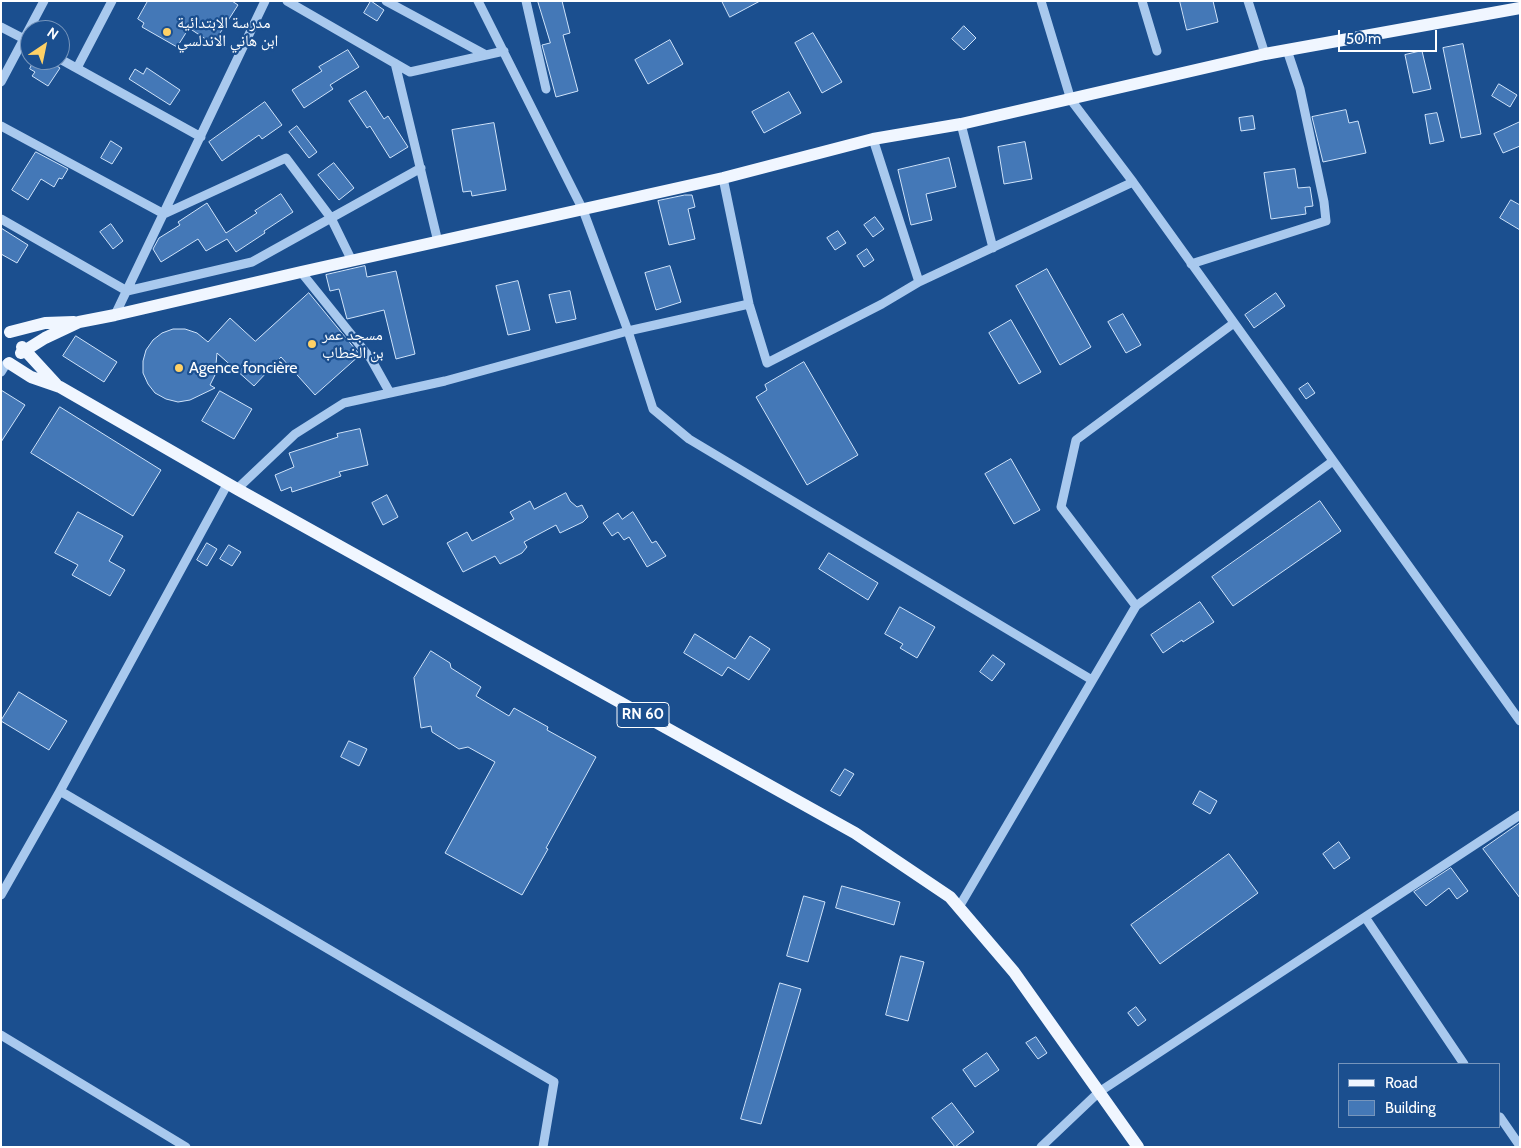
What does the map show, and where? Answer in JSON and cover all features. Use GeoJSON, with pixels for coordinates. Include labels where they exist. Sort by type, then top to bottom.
{"type":"FeatureCollection","features":[{"type":"Feature","properties":{"kind":"main road"},"geometry":{"type":"LineString","coordinates":[[6,332],[45,323],[79,322],[115,315],[723,178],[873,139],[960,124],[1071,100],[1265,54],[1516,6]]}},
{"type":"Feature","properties":{"kind":"main road"},"geometry":{"type":"LineString","coordinates":[[4,366],[18,358],[22,350],[79,322]]}},
{"type":"Feature","properties":{"kind":"main road"},"geometry":{"type":"LineString","coordinates":[[6,332],[18,338],[22,350]]}},
{"type":"Feature","properties":{"kind":"main road","name":"RN 60"},"geometry":{"type":"LineString","coordinates":[[22,350],[60,387]]}},
{"type":"Feature","properties":{"kind":"main road","name":"RN 60"},"geometry":{"type":"LineString","coordinates":[[4,366],[60,387],[232,486],[855,833],[950,897],[1014,972],[1138,1147]]}},
{"type":"Feature","properties":{"kind":"street"},"geometry":{"type":"LineString","coordinates":[[36,20],[44,1]]}},
{"type":"Feature","properties":{"kind":"street"},"geometry":{"type":"LineString","coordinates":[[77,68],[112,1]]}},
{"type":"Feature","properties":{"kind":"street"},"geometry":{"type":"LineString","coordinates":[[115,315],[265,1]]}},
{"type":"Feature","properties":{"kind":"street"},"geometry":{"type":"LineString","coordinates":[[287,1],[410,72],[504,51]]}},
{"type":"Feature","properties":{"kind":"street"},"geometry":{"type":"LineString","coordinates":[[386,1],[486,55]]}},
{"type":"Feature","properties":{"kind":"street"},"geometry":{"type":"LineString","coordinates":[[478,1],[583,210],[654,409],[689,440],[1092,680]]}},
{"type":"Feature","properties":{"kind":"street"},"geometry":{"type":"LineString","coordinates":[[526,1],[546,89]]}},
{"type":"Feature","properties":{"kind":"street"},"geometry":{"type":"LineString","coordinates":[[1041,1],[1071,100],[1133,182],[1520,721]]}},
{"type":"Feature","properties":{"kind":"street"},"geometry":{"type":"LineString","coordinates":[[1142,1],[1156,51]]}},
{"type":"Feature","properties":{"kind":"street"},"geometry":{"type":"LineString","coordinates":[[1248,1],[1265,54]]}},
{"type":"Feature","properties":{"kind":"street"},"geometry":{"type":"LineString","coordinates":[[1,27],[20,37]]}},
{"type":"Feature","properties":{"kind":"street"},"geometry":{"type":"LineString","coordinates":[[1191,264],[1326,221],[1324,202],[1300,89],[1287,50]]}},
{"type":"Feature","properties":{"kind":"street"},"geometry":{"type":"LineString","coordinates":[[1,82],[20,52]]}},
{"type":"Feature","properties":{"kind":"street"},"geometry":{"type":"LineString","coordinates":[[395,63],[438,242]]}},
{"type":"Feature","properties":{"kind":"street"},"geometry":{"type":"LineString","coordinates":[[70,64],[201,136]]}},
{"type":"Feature","properties":{"kind":"street"},"geometry":{"type":"LineString","coordinates":[[960,124],[993,248]]}},
{"type":"Feature","properties":{"kind":"street"},"geometry":{"type":"LineString","coordinates":[[1,126],[164,214]]}},
{"type":"Feature","properties":{"kind":"street"},"geometry":{"type":"LineString","coordinates":[[873,139],[919,282]]}},
{"type":"Feature","properties":{"kind":"street"},"geometry":{"type":"LineString","coordinates":[[164,214],[286,158],[331,218],[352,261]]}},
{"type":"Feature","properties":{"kind":"street"},"geometry":{"type":"LineString","coordinates":[[1,219],[127,291],[252,262],[421,168]]}},
{"type":"Feature","properties":{"kind":"street"},"geometry":{"type":"LineString","coordinates":[[723,178],[749,304],[767,363],[882,304],[919,282],[1133,182]]}},
{"type":"Feature","properties":{"kind":"street"},"geometry":{"type":"LineString","coordinates":[[300,272],[371,359],[390,393]]}},
{"type":"Feature","properties":{"kind":"street"},"geometry":{"type":"LineString","coordinates":[[1,894],[232,486],[296,434],[344,403],[445,380],[628,332],[749,304]]}},
{"type":"Feature","properties":{"kind":"street"},"geometry":{"type":"LineString","coordinates":[[1136,606],[1062,507],[1076,440],[1234,323]]}},
{"type":"Feature","properties":{"kind":"street"},"geometry":{"type":"LineString","coordinates":[[959,907],[1136,606],[1333,461]]}},
{"type":"Feature","properties":{"kind":"street"},"geometry":{"type":"LineString","coordinates":[[60,791],[554,1082],[543,1147]]}},
{"type":"Feature","properties":{"kind":"street"},"geometry":{"type":"LineString","coordinates":[[1041,1147],[1099,1092],[1520,815]]}},
{"type":"Feature","properties":{"kind":"street"},"geometry":{"type":"LineString","coordinates":[[1365,916],[1463,1063]]}},
{"type":"Feature","properties":{"kind":"street"},"geometry":{"type":"LineString","coordinates":[[1,1035],[186,1147]]}},
{"type":"Feature","properties":{"kind":"street"},"geometry":{"type":"LineString","coordinates":[[1501,1118],[1520,1146]]}},
{"type":"Feature","properties":{"kind":"building"},"geometry":{"type":"Polygon","coordinates":[[[148,1],[232,1],[238,5],[213,44],[189,28],[177,47],[142,27],[144,23],[138,19],[148,1]]]}},
{"type":"Feature","properties":{"kind":"building"},"geometry":{"type":"Polygon","coordinates":[[[371,1],[384,10],[377,21],[364,13],[371,1]]]}},
{"type":"Feature","properties":{"kind":"building"},"geometry":{"type":"Polygon","coordinates":[[[538,1],[562,1],[570,33],[563,35],[578,91],[556,97],[542,45],[550,43],[538,1]]]}},
{"type":"Feature","properties":{"kind":"building"},"geometry":{"type":"Polygon","coordinates":[[[722,1],[760,1],[730,17],[722,1]]]}},
{"type":"Feature","properties":{"kind":"building"},"geometry":{"type":"Polygon","coordinates":[[[1180,1],[1213,1],[1218,22],[1187,30],[1180,1]]]}},
{"type":"Feature","properties":{"kind":"building"},"geometry":{"type":"Polygon","coordinates":[[[964,26],[976,38],[964,50],[952,39],[964,26]]]}},
{"type":"Feature","properties":{"kind":"building"},"geometry":{"type":"Polygon","coordinates":[[[813,33],[842,82],[822,93],[795,43],[813,33]]]}},
{"type":"Feature","properties":{"kind":"building"},"geometry":{"type":"Polygon","coordinates":[[[670,40],[683,64],[648,84],[635,60],[670,40]]]}},
{"type":"Feature","properties":{"kind":"building"},"geometry":{"type":"Polygon","coordinates":[[[1463,44],[1481,134],[1461,138],[1443,48],[1463,44]]]}},
{"type":"Feature","properties":{"kind":"building"},"geometry":{"type":"Polygon","coordinates":[[[348,50],[359,67],[330,85],[333,89],[304,108],[292,90],[322,71],[319,67],[348,50]]]}},
{"type":"Feature","properties":{"kind":"building"},"geometry":{"type":"Polygon","coordinates":[[[1422,51],[1431,89],[1413,93],[1405,55],[1422,51]]]}},
{"type":"Feature","properties":{"kind":"building"},"geometry":{"type":"Polygon","coordinates":[[[147,68],[180,90],[170,105],[129,79],[135,69],[143,74],[147,68]]]}},
{"type":"Feature","properties":{"kind":"building"},"geometry":{"type":"Polygon","coordinates":[[[32,70],[59,70],[48,86],[32,76],[35,72],[32,70]]]}},
{"type":"Feature","properties":{"kind":"building"},"geometry":{"type":"Polygon","coordinates":[[[1499,84],[1517,95],[1510,107],[1492,96],[1499,84]]]}},
{"type":"Feature","properties":{"kind":"building"},"geometry":{"type":"Polygon","coordinates":[[[366,91],[384,119],[388,116],[408,147],[390,158],[370,126],[367,128],[349,101],[366,91]]]}},
{"type":"Feature","properties":{"kind":"building"},"geometry":{"type":"Polygon","coordinates":[[[789,92],[801,113],[764,133],[752,112],[789,92]]]}},
{"type":"Feature","properties":{"kind":"building"},"geometry":{"type":"Polygon","coordinates":[[[265,102],[282,125],[262,139],[259,135],[222,161],[209,142],[265,102]]]}},
{"type":"Feature","properties":{"kind":"building"},"geometry":{"type":"Polygon","coordinates":[[[1346,110],[1349,123],[1358,121],[1366,153],[1323,162],[1312,117],[1346,110]]]}},
{"type":"Feature","properties":{"kind":"building"},"geometry":{"type":"Polygon","coordinates":[[[1437,113],[1444,141],[1430,144],[1425,115],[1437,113]]]}},
{"type":"Feature","properties":{"kind":"building"},"geometry":{"type":"Polygon","coordinates":[[[1253,116],[1255,129],[1241,131],[1239,118],[1253,116]]]}},
{"type":"Feature","properties":{"kind":"building"},"geometry":{"type":"Polygon","coordinates":[[[1520,122],[1520,146],[1503,153],[1494,134],[1520,122]]]}},
{"type":"Feature","properties":{"kind":"building"},"geometry":{"type":"Polygon","coordinates":[[[494,123],[506,190],[472,196],[471,191],[463,192],[452,130],[494,123]]]}},
{"type":"Feature","properties":{"kind":"building"},"geometry":{"type":"Polygon","coordinates":[[[297,126],[317,152],[309,158],[289,132],[297,126]]]}},
{"type":"Feature","properties":{"kind":"building"},"geometry":{"type":"Polygon","coordinates":[[[111,141],[122,148],[112,164],[101,158],[111,141]]]}},
{"type":"Feature","properties":{"kind":"building"},"geometry":{"type":"Polygon","coordinates":[[[1025,142],[1032,179],[1004,184],[998,147],[1025,142]]]}},
{"type":"Feature","properties":{"kind":"building"},"geometry":{"type":"Polygon","coordinates":[[[36,152],[68,169],[62,179],[59,178],[54,187],[41,179],[28,200],[12,190],[36,152]]]}},
{"type":"Feature","properties":{"kind":"building"},"geometry":{"type":"Polygon","coordinates":[[[949,158],[956,187],[926,194],[932,220],[911,225],[898,170],[949,158]]]}},
{"type":"Feature","properties":{"kind":"building"},"geometry":{"type":"Polygon","coordinates":[[[334,163],[354,188],[339,200],[318,175],[334,163]]]}},
{"type":"Feature","properties":{"kind":"building"},"geometry":{"type":"Polygon","coordinates":[[[1295,169],[1298,188],[1310,187],[1313,206],[1305,207],[1306,214],[1271,219],[1264,173],[1295,169]]]}},
{"type":"Feature","properties":{"kind":"building"},"geometry":{"type":"Polygon","coordinates":[[[281,194],[293,212],[236,252],[227,239],[206,251],[198,239],[161,262],[153,249],[159,238],[180,225],[178,222],[207,203],[226,233],[257,213],[255,211],[281,194]]]}},
{"type":"Feature","properties":{"kind":"building"},"geometry":{"type":"Polygon","coordinates":[[[692,195],[695,207],[688,209],[695,239],[669,245],[658,201],[692,195]]]}},
{"type":"Feature","properties":{"kind":"building"},"geometry":{"type":"Polygon","coordinates":[[[1511,200],[1520,205],[1520,230],[1500,218],[1511,200]]]}},
{"type":"Feature","properties":{"kind":"building"},"geometry":{"type":"Polygon","coordinates":[[[875,217],[884,229],[873,237],[864,225],[875,217]]]}},
{"type":"Feature","properties":{"kind":"building"},"geometry":{"type":"Polygon","coordinates":[[[111,224],[123,241],[113,249],[100,232],[111,224]]]}},
{"type":"Feature","properties":{"kind":"building"},"geometry":{"type":"Polygon","coordinates":[[[1,228],[28,245],[17,263],[1,254],[1,228]]]}},
{"type":"Feature","properties":{"kind":"building"},"geometry":{"type":"Polygon","coordinates":[[[838,231],[846,243],[835,250],[827,238],[838,231]]]}},
{"type":"Feature","properties":{"kind":"building"},"geometry":{"type":"Polygon","coordinates":[[[867,249],[874,260],[864,267],[857,256],[867,249]]]}},
{"type":"Feature","properties":{"kind":"building"},"geometry":{"type":"Polygon","coordinates":[[[365,266],[367,277],[396,271],[415,354],[396,359],[384,310],[347,319],[339,289],[330,291],[326,275],[365,266]]]}},
{"type":"Feature","properties":{"kind":"building"},"geometry":{"type":"Polygon","coordinates":[[[670,266],[681,302],[656,310],[645,273],[670,266]]]}},
{"type":"Feature","properties":{"kind":"building"},"geometry":{"type":"Polygon","coordinates":[[[1047,269],[1091,347],[1060,365],[1016,286],[1047,269]]]}},
{"type":"Feature","properties":{"kind":"building"},"geometry":{"type":"Polygon","coordinates":[[[518,281],[530,330],[508,335],[496,286],[518,281]]]}},
{"type":"Feature","properties":{"kind":"building"},"geometry":{"type":"Polygon","coordinates":[[[570,291],[576,319],[556,323],[549,295],[570,291]]]}},
{"type":"Feature","properties":{"kind":"building"},"geometry":{"type":"Polygon","coordinates":[[[309,293],[360,355],[315,395],[281,357],[254,386],[217,353],[215,375],[210,385],[215,388],[190,400],[178,402],[166,399],[155,393],[148,384],[143,373],[143,361],[146,350],[153,340],[162,333],[173,329],[185,329],[197,333],[208,342],[230,318],[255,341],[309,293]]]}},
{"type":"Feature","properties":{"kind":"building"},"geometry":{"type":"Polygon","coordinates":[[[1276,293],[1285,306],[1254,328],[1245,315],[1276,293]]]}},
{"type":"Feature","properties":{"kind":"building"},"geometry":{"type":"Polygon","coordinates":[[[1123,314],[1141,345],[1126,353],[1108,322],[1123,314]]]}},
{"type":"Feature","properties":{"kind":"building"},"geometry":{"type":"Polygon","coordinates":[[[1011,320],[1041,372],[1019,384],[989,333],[1011,320]]]}},
{"type":"Feature","properties":{"kind":"building"},"geometry":{"type":"Polygon","coordinates":[[[76,336],[117,362],[104,382],[63,356],[76,336]]]}},
{"type":"Feature","properties":{"kind":"building"},"geometry":{"type":"Polygon","coordinates":[[[804,362],[858,455],[807,485],[756,397],[767,390],[765,385],[804,362]]]}},
{"type":"Feature","properties":{"kind":"building"},"geometry":{"type":"Polygon","coordinates":[[[1308,383],[1315,393],[1306,399],[1299,389],[1308,383]]]}},
{"type":"Feature","properties":{"kind":"building"},"geometry":{"type":"Polygon","coordinates":[[[1,390],[25,405],[1,442],[1,390]]]}},
{"type":"Feature","properties":{"kind":"building"},"geometry":{"type":"Polygon","coordinates":[[[220,391],[252,409],[234,439],[202,421],[220,391]]]}},
{"type":"Feature","properties":{"kind":"building"},"geometry":{"type":"Polygon","coordinates":[[[60,407],[161,470],[133,516],[31,453],[60,407]]]}},
{"type":"Feature","properties":{"kind":"building"},"geometry":{"type":"Polygon","coordinates":[[[360,429],[368,465],[339,472],[341,476],[292,492],[291,487],[281,491],[275,475],[294,467],[289,453],[338,437],[337,434],[360,429]]]}},
{"type":"Feature","properties":{"kind":"building"},"geometry":{"type":"Polygon","coordinates":[[[1011,459],[1040,510],[1014,524],[985,474],[1011,459]]]}},
{"type":"Feature","properties":{"kind":"building"},"geometry":{"type":"Polygon","coordinates":[[[566,493],[570,501],[577,507],[582,505],[588,517],[583,522],[560,533],[556,525],[524,542],[527,547],[522,553],[500,564],[495,556],[463,572],[447,543],[467,532],[472,541],[514,519],[510,512],[530,501],[534,509],[566,493]]]}},
{"type":"Feature","properties":{"kind":"building"},"geometry":{"type":"Polygon","coordinates":[[[387,495],[398,517],[383,525],[372,503],[387,495]]]}},
{"type":"Feature","properties":{"kind":"building"},"geometry":{"type":"Polygon","coordinates":[[[1320,501],[1341,531],[1233,606],[1212,577],[1320,501]]]}},
{"type":"Feature","properties":{"kind":"building"},"geometry":{"type":"Polygon","coordinates":[[[78,512],[123,536],[109,561],[125,570],[110,596],[72,575],[78,565],[55,553],[78,512]]]}},
{"type":"Feature","properties":{"kind":"building"},"geometry":{"type":"Polygon","coordinates":[[[633,512],[652,543],[656,541],[666,556],[647,567],[629,537],[624,540],[618,532],[612,536],[603,523],[618,513],[622,519],[633,512]]]}},
{"type":"Feature","properties":{"kind":"building"},"geometry":{"type":"Polygon","coordinates":[[[207,543],[217,549],[207,566],[197,560],[207,543]]]}},
{"type":"Feature","properties":{"kind":"building"},"geometry":{"type":"Polygon","coordinates":[[[229,545],[241,552],[232,566],[220,559],[229,545]]]}},
{"type":"Feature","properties":{"kind":"building"},"geometry":{"type":"Polygon","coordinates":[[[829,553],[878,583],[868,600],[819,569],[829,553]]]}},
{"type":"Feature","properties":{"kind":"building"},"geometry":{"type":"Polygon","coordinates":[[[1200,602],[1214,622],[1163,653],[1151,635],[1200,602]]]}},
{"type":"Feature","properties":{"kind":"building"},"geometry":{"type":"Polygon","coordinates":[[[900,607],[935,627],[917,658],[900,648],[903,644],[885,634],[900,607]]]}},
{"type":"Feature","properties":{"kind":"building"},"geometry":{"type":"Polygon","coordinates":[[[695,634],[735,659],[750,636],[770,649],[749,680],[728,667],[722,676],[684,653],[695,634]]]}},
{"type":"Feature","properties":{"kind":"building"},"geometry":{"type":"Polygon","coordinates":[[[431,651],[450,663],[451,668],[481,687],[476,696],[509,716],[514,708],[548,727],[547,730],[596,757],[522,895],[445,853],[495,762],[468,747],[459,749],[432,732],[431,726],[421,728],[414,678],[431,651]]]}},
{"type":"Feature","properties":{"kind":"building"},"geometry":{"type":"Polygon","coordinates":[[[993,655],[1005,664],[992,681],[980,672],[993,655]]]}},
{"type":"Feature","properties":{"kind":"building"},"geometry":{"type":"Polygon","coordinates":[[[19,692],[67,721],[49,750],[1,721],[19,692]]]}},
{"type":"Feature","properties":{"kind":"building"},"geometry":{"type":"Polygon","coordinates":[[[349,741],[367,749],[359,766],[341,757],[349,741]]]}},
{"type":"Feature","properties":{"kind":"building"},"geometry":{"type":"Polygon","coordinates":[[[845,769],[854,774],[840,796],[831,791],[845,769]]]}},
{"type":"Feature","properties":{"kind":"building"},"geometry":{"type":"Polygon","coordinates":[[[1200,791],[1217,801],[1210,814],[1193,804],[1200,791]]]}},
{"type":"Feature","properties":{"kind":"building"},"geometry":{"type":"Polygon","coordinates":[[[1520,823],[1520,898],[1483,849],[1520,823]]]}},
{"type":"Feature","properties":{"kind":"building"},"geometry":{"type":"Polygon","coordinates":[[[1339,842],[1350,858],[1334,869],[1323,854],[1339,842]]]}},
{"type":"Feature","properties":{"kind":"building"},"geometry":{"type":"Polygon","coordinates":[[[1229,854],[1258,893],[1160,964],[1131,925],[1229,854]]]}},
{"type":"Feature","properties":{"kind":"building"},"geometry":{"type":"Polygon","coordinates":[[[1451,868],[1468,891],[1457,899],[1449,888],[1426,906],[1414,892],[1451,868]]]}},
{"type":"Feature","properties":{"kind":"building"},"geometry":{"type":"Polygon","coordinates":[[[842,886],[900,902],[894,925],[836,908],[842,886]]]}},
{"type":"Feature","properties":{"kind":"building"},"geometry":{"type":"Polygon","coordinates":[[[804,896],[825,902],[808,962],[787,956],[804,896]]]}},
{"type":"Feature","properties":{"kind":"building"},"geometry":{"type":"Polygon","coordinates":[[[901,956],[924,962],[908,1021],[886,1015],[901,956]]]}},
{"type":"Feature","properties":{"kind":"building"},"geometry":{"type":"Polygon","coordinates":[[[780,983],[801,989],[761,1124],[741,1119],[780,983]]]}},
{"type":"Feature","properties":{"kind":"building"},"geometry":{"type":"Polygon","coordinates":[[[1136,1007],[1146,1020],[1138,1026],[1128,1013],[1136,1007]]]}},
{"type":"Feature","properties":{"kind":"building"},"geometry":{"type":"Polygon","coordinates":[[[1036,1037],[1047,1053],[1038,1059],[1026,1043],[1036,1037]]]}},
{"type":"Feature","properties":{"kind":"building"},"geometry":{"type":"Polygon","coordinates":[[[987,1053],[999,1070],[975,1087],[963,1070],[987,1053]]]}},
{"type":"Feature","properties":{"kind":"building"},"geometry":{"type":"Polygon","coordinates":[[[952,1103],[974,1132],[955,1147],[932,1118],[952,1103]]]}},
{"type":"Feature","properties":{"kind":"place","name":"مدرسة الابتدائية ابن هاني الاندلسي"},"geometry":{"type":"Point","coordinates":[167,32]}},
{"type":"Feature","properties":{"kind":"place","name":"مسجد عمر بن الخطاب"},"geometry":{"type":"Point","coordinates":[312,344]}},
{"type":"Feature","properties":{"kind":"place","name":"Agence foncière"},"geometry":{"type":"Point","coordinates":[179,368]}}]}
